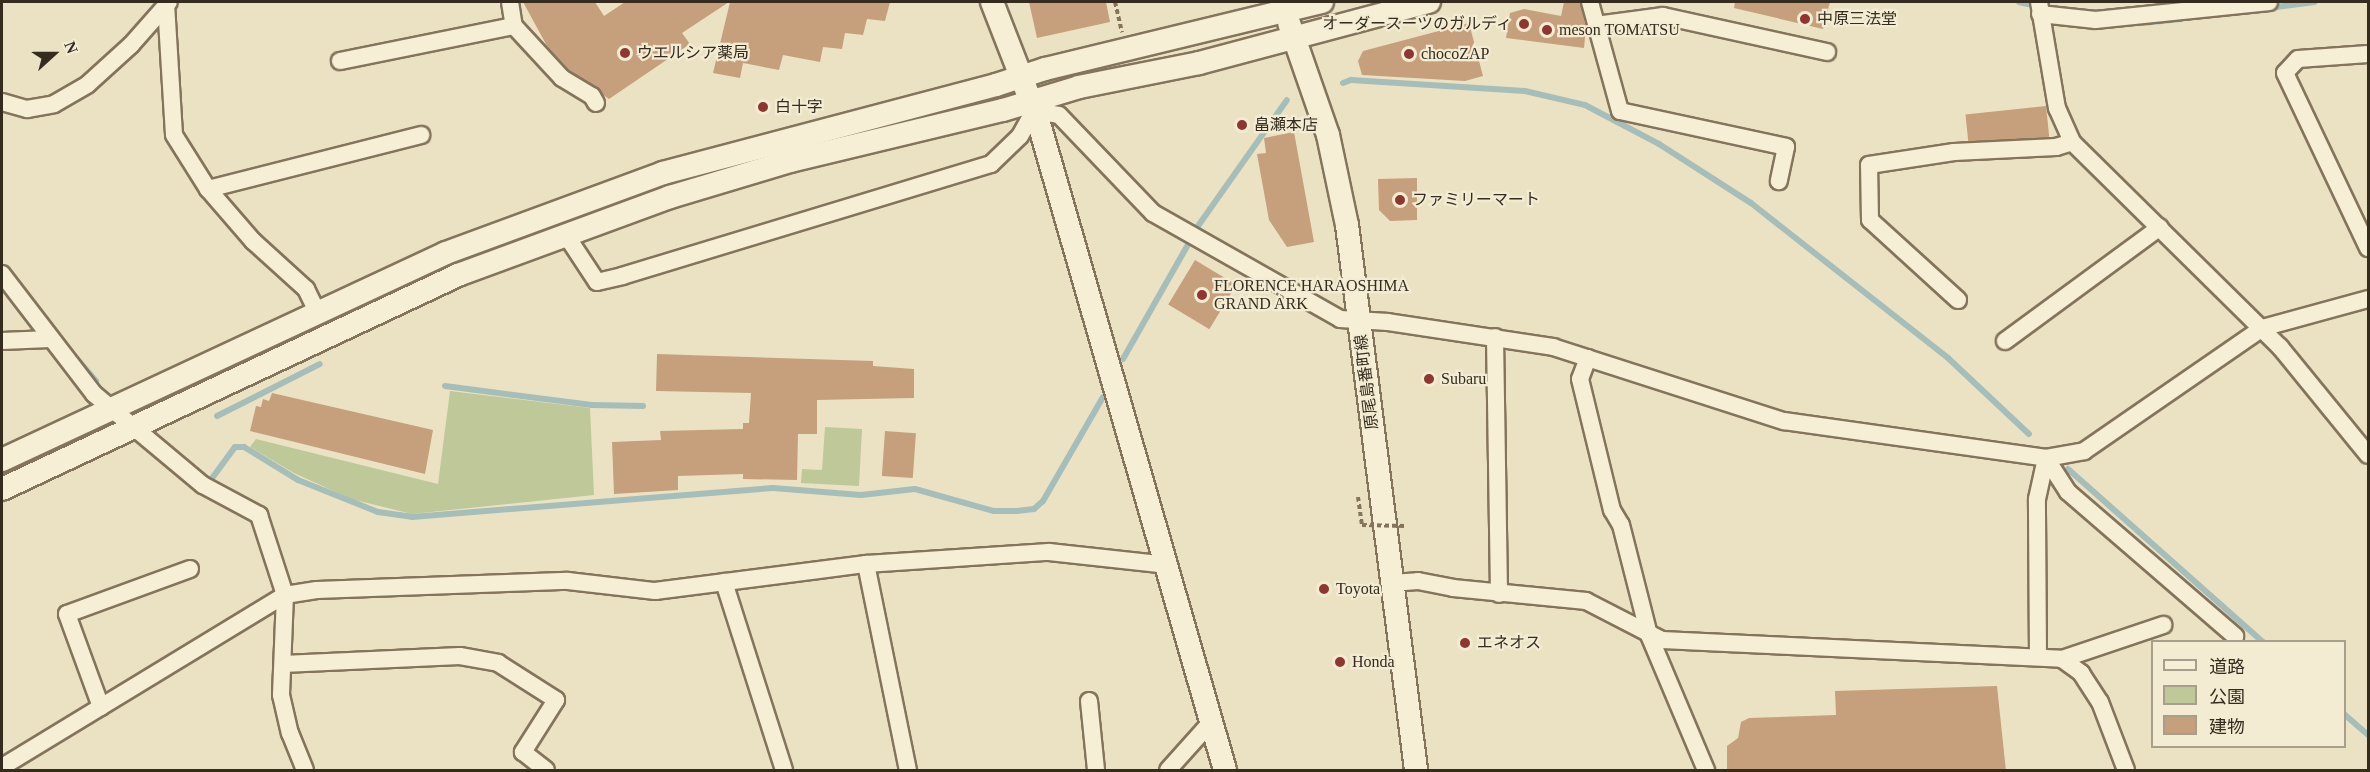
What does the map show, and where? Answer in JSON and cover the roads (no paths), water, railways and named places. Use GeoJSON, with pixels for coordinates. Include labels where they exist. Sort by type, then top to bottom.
{"type":"FeatureCollection","features":[{"type":"Feature","properties":{"kind":"street"},"geometry":{"type":"LineString","coordinates":[[510,2],[514,26],[562,78],[592,96],[596,104]]}},
{"type":"Feature","properties":{"kind":"street"},"geometry":{"type":"LineString","coordinates":[[992,2],[1032,106],[1168,565],[1225,771]]}},
{"type":"Feature","properties":{"kind":"street"},"geometry":{"type":"LineString","coordinates":[[2,460],[446,253],[663,173],[1284,6],[1322,2]]}},
{"type":"Feature","properties":{"kind":"street"},"geometry":{"type":"LineString","coordinates":[[2,489],[374,312],[567,235],[670,197],[790,161],[1032,106],[1079,87],[1199,63],[1430,2]]}},
{"type":"Feature","properties":{"kind":"street"},"geometry":{"type":"LineString","coordinates":[[1590,2],[1620,111],[1786,147],[1779,180]]}},
{"type":"Feature","properties":{"kind":"street"},"geometry":{"type":"LineString","coordinates":[[2269,2],[2096,20],[2039,8],[2058,115],[2072,142],[2262,328],[2368,455]]}},
{"type":"Feature","properties":{"kind":"street"},"geometry":{"type":"LineString","coordinates":[[168,3],[174,135],[208,189],[253,241],[306,289],[317,312]]}},
{"type":"Feature","properties":{"kind":"street"},"geometry":{"type":"LineString","coordinates":[[2,102],[27,109],[54,104],[71,94],[131,45],[168,3]]}},
{"type":"Feature","properties":{"kind":"street","name":"原尾島番町線"},"geometry":{"type":"LineString","coordinates":[[1284,6],[1328,135],[1339,183],[1359,321],[1416,771]]}},
{"type":"Feature","properties":{"kind":"street"},"geometry":{"type":"LineString","coordinates":[[1596,25],[1663,16],[1827,52]]}},
{"type":"Feature","properties":{"kind":"street"},"geometry":{"type":"LineString","coordinates":[[340,61],[514,26]]}},
{"type":"Feature","properties":{"kind":"street"},"geometry":{"type":"LineString","coordinates":[[2368,54],[2298,59],[2285,73],[2368,248]]}},
{"type":"Feature","properties":{"kind":"street"},"geometry":{"type":"LineString","coordinates":[[567,235],[597,282],[622,276],[991,164],[1020,136],[1032,106]]}},
{"type":"Feature","properties":{"kind":"street"},"geometry":{"type":"LineString","coordinates":[[1032,106],[1059,115],[1153,213],[1330,315],[1359,321],[1496,337],[1552,347],[1784,421],[2046,458],[2084,451],[2262,328],[2368,299]]}},
{"type":"Feature","properties":{"kind":"street"},"geometry":{"type":"LineString","coordinates":[[208,189],[421,135]]}},
{"type":"Feature","properties":{"kind":"street"},"geometry":{"type":"LineString","coordinates":[[1958,300],[1870,220],[1869,165],[1954,152],[2056,147],[2072,142]]}},
{"type":"Feature","properties":{"kind":"street"},"geometry":{"type":"LineString","coordinates":[[2005,341],[2160,227]]}},
{"type":"Feature","properties":{"kind":"street"},"geometry":{"type":"LineString","coordinates":[[2,274],[50,339],[111,409],[203,485],[259,515],[285,595],[281,695],[290,733],[305,771]]}},
{"type":"Feature","properties":{"kind":"street"},"geometry":{"type":"LineString","coordinates":[[1496,337],[1499,594]]}},
{"type":"Feature","properties":{"kind":"street"},"geometry":{"type":"LineString","coordinates":[[2,341],[50,339]]}},
{"type":"Feature","properties":{"kind":"street"},"geometry":{"type":"LineString","coordinates":[[1588,358],[1580,379],[1612,510],[1621,525],[1649,635],[1706,771]]}},
{"type":"Feature","properties":{"kind":"street"},"geometry":{"type":"LineString","coordinates":[[2046,458],[2068,492],[2235,636]]}},
{"type":"Feature","properties":{"kind":"street"},"geometry":{"type":"LineString","coordinates":[[2038,656],[2037,499],[2046,458]]}},
{"type":"Feature","properties":{"kind":"street"},"geometry":{"type":"LineString","coordinates":[[2,767],[285,595],[317,590],[568,581],[655,591],[866,564],[1049,552],[1168,565]]}},
{"type":"Feature","properties":{"kind":"street"},"geometry":{"type":"LineString","coordinates":[[866,564],[909,771]]}},
{"type":"Feature","properties":{"kind":"street"},"geometry":{"type":"LineString","coordinates":[[101,706],[67,614],[190,569]]}},
{"type":"Feature","properties":{"kind":"street"},"geometry":{"type":"LineString","coordinates":[[1391,583],[1418,581],[1499,594],[1586,601],[1662,640],[1774,648],[2038,656],[2062,659],[2163,625]]}},
{"type":"Feature","properties":{"kind":"street"},"geometry":{"type":"LineString","coordinates":[[724,582],[784,771]]}},
{"type":"Feature","properties":{"kind":"street"},"geometry":{"type":"LineString","coordinates":[[283,664],[460,656],[498,663],[555,700],[523,752],[546,771]]}},
{"type":"Feature","properties":{"kind":"street"},"geometry":{"type":"LineString","coordinates":[[2062,659],[2081,673],[2100,702],[2126,771]]}},
{"type":"Feature","properties":{"kind":"street"},"geometry":{"type":"LineString","coordinates":[[1089,701],[1096,771]]}},
{"type":"Feature","properties":{"kind":"street"},"geometry":{"type":"LineString","coordinates":[[1168,771],[1211,722]]}},
{"type":"Feature","properties":{"kind":"waterway"},"geometry":{"type":"LineString","coordinates":[[2019,2],[2028,4]]}},
{"type":"Feature","properties":{"kind":"waterway"},"geometry":{"type":"LineString","coordinates":[[2268,8],[2315,2]]}},
{"type":"Feature","properties":{"kind":"waterway"},"geometry":{"type":"LineString","coordinates":[[2143,23],[2181,19]]}},
{"type":"Feature","properties":{"kind":"waterway"},"geometry":{"type":"LineString","coordinates":[[1343,83],[1351,80],[1525,91],[1585,105],[1659,144],[1751,203],[1948,358],[2029,434]]}},
{"type":"Feature","properties":{"kind":"waterway"},"geometry":{"type":"LineString","coordinates":[[1198,226],[1287,100]]}},
{"type":"Feature","properties":{"kind":"waterway"},"geometry":{"type":"LineString","coordinates":[[1123,359],[1190,241]]}},
{"type":"Feature","properties":{"kind":"waterway"},"geometry":{"type":"LineString","coordinates":[[77,359],[96,381]]}},
{"type":"Feature","properties":{"kind":"waterway"},"geometry":{"type":"LineString","coordinates":[[217,416],[320,364]]}},
{"type":"Feature","properties":{"kind":"waterway"},"geometry":{"type":"LineString","coordinates":[[445,386],[592,405],[643,406]]}},
{"type":"Feature","properties":{"kind":"waterway"},"geometry":{"type":"LineString","coordinates":[[206,478],[210,481],[235,447],[244,447],[298,480],[378,512],[412,517],[773,488],[861,495],[915,489],[994,511],[1017,511],[1034,509],[1043,501],[1103,397]]}},
{"type":"Feature","properties":{"kind":"waterway"},"geometry":{"type":"LineString","coordinates":[[2068,469],[2261,640]]}},
{"type":"Feature","properties":{"kind":"waterway"},"geometry":{"type":"LineString","coordinates":[[2346,716],[2368,735]]}},
{"type":"Feature","properties":{"kind":"place","name":"中原三法堂"},"geometry":{"type":"Point","coordinates":[1805,19]}},
{"type":"Feature","properties":{"kind":"place","name":"オーダースーツのガルディ"},"geometry":{"type":"Point","coordinates":[1524,24]}},
{"type":"Feature","properties":{"kind":"place","name":"meson TOMATSU"},"geometry":{"type":"Point","coordinates":[1547,30]}},
{"type":"Feature","properties":{"kind":"place","name":"ウエルシア薬局"},"geometry":{"type":"Point","coordinates":[625,53]}},
{"type":"Feature","properties":{"kind":"place","name":"chocoZAP"},"geometry":{"type":"Point","coordinates":[1409,54]}},
{"type":"Feature","properties":{"kind":"place","name":"白十字"},"geometry":{"type":"Point","coordinates":[763,107]}},
{"type":"Feature","properties":{"kind":"place","name":"畠瀬本店"},"geometry":{"type":"Point","coordinates":[1242,125]}},
{"type":"Feature","properties":{"kind":"place","name":"ファミリーマート"},"geometry":{"type":"Point","coordinates":[1400,200]}},
{"type":"Feature","properties":{"kind":"place","name":"FLORENCE HARAOSHIMA GRAND ARK"},"geometry":{"type":"Point","coordinates":[1202,295]}},
{"type":"Feature","properties":{"kind":"place","name":"Subaru"},"geometry":{"type":"Point","coordinates":[1429,379]}},
{"type":"Feature","properties":{"kind":"place","name":"Toyota"},"geometry":{"type":"Point","coordinates":[1324,589]}},
{"type":"Feature","properties":{"kind":"place","name":"エネオス"},"geometry":{"type":"Point","coordinates":[1465,643]}},
{"type":"Feature","properties":{"kind":"place","name":"Honda"},"geometry":{"type":"Point","coordinates":[1340,662]}}]}
